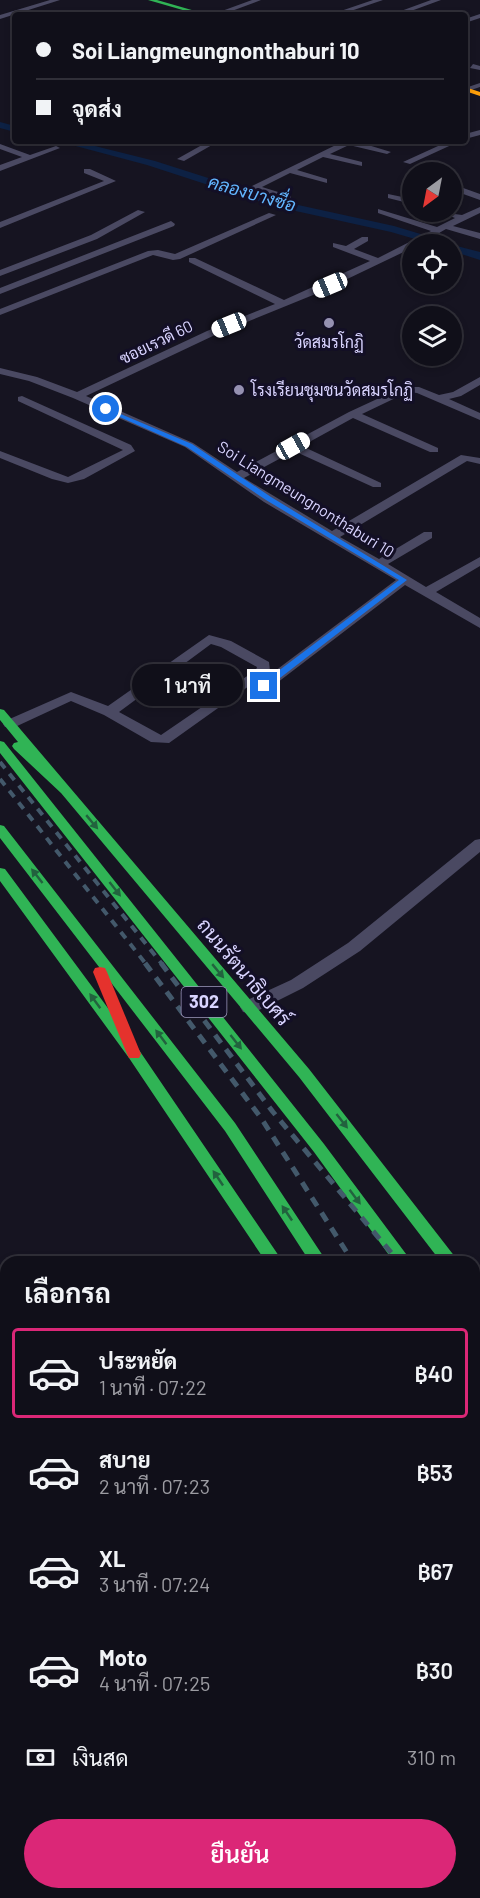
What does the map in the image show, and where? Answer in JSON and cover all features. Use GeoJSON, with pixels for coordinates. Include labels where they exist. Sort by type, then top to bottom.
{"type":"FeatureCollection","features":[{"type":"Feature","properties":{"kind":"main road"},"geometry":{"type":"LineString","coordinates":[[151,0],[195,12]]}},
{"type":"Feature","properties":{"kind":"main road","name":"ถนนรัตนาธิเบศร์"},"geometry":{"type":"LineString","coordinates":[[3,722],[66,791],[304,1072],[447,1256]]}},
{"type":"Feature","properties":{"kind":"main road","name":"302"},"geometry":{"type":"LineString","coordinates":[[0,745],[319,1148],[400,1256]]}},
{"type":"Feature","properties":{"kind":"main road","name":"302"},"geometry":{"type":"LineString","coordinates":[[0,829],[230,1127],[315,1256]]}},
{"type":"Feature","properties":{"kind":"main road"},"geometry":{"type":"LineString","coordinates":[[0,872],[134,1054],[270,1256]]}},
{"type":"Feature","properties":{"kind":"main road"},"geometry":{"type":"LineString","coordinates":[[86,939],[134,1054]]}},
{"type":"Feature","properties":{"kind":"street"},"geometry":{"type":"LineString","coordinates":[[17,12],[57,0]]}},
{"type":"Feature","properties":{"kind":"street"},"geometry":{"type":"LineString","coordinates":[[223,12],[258,0]]}},
{"type":"Feature","properties":{"kind":"street"},"geometry":{"type":"LineString","coordinates":[[342,12],[380,0]]}},
{"type":"Feature","properties":{"kind":"street"},"geometry":{"type":"LineString","coordinates":[[402,12],[438,0]]}},
{"type":"Feature","properties":{"kind":"street"},"geometry":{"type":"LineString","coordinates":[[182,159],[210,144]]}},
{"type":"Feature","properties":{"kind":"street"},"geometry":{"type":"LineString","coordinates":[[288,198],[254,187],[343,144]]}},
{"type":"Feature","properties":{"kind":"street"},"geometry":{"type":"LineString","coordinates":[[359,144],[387,152]]}},
{"type":"Feature","properties":{"kind":"street"},"geometry":{"type":"LineString","coordinates":[[407,162],[449,144]]}},
{"type":"Feature","properties":{"kind":"street"},"geometry":{"type":"LineString","coordinates":[[0,146],[29,157]]}},
{"type":"Feature","properties":{"kind":"street"},"geometry":{"type":"LineString","coordinates":[[0,167],[56,148]]}},
{"type":"Feature","properties":{"kind":"street"},"geometry":{"type":"LineString","coordinates":[[322,154],[359,165]]}},
{"type":"Feature","properties":{"kind":"street"},"geometry":{"type":"LineString","coordinates":[[0,167],[12,172]]}},
{"type":"Feature","properties":{"kind":"street"},"geometry":{"type":"LineString","coordinates":[[289,170],[324,181]]}},
{"type":"Feature","properties":{"kind":"street"},"geometry":{"type":"LineString","coordinates":[[0,225],[112,182],[87,171]]}},
{"type":"Feature","properties":{"kind":"street"},"geometry":{"type":"LineString","coordinates":[[462,191],[480,197]]}},
{"type":"Feature","properties":{"kind":"street"},"geometry":{"type":"LineString","coordinates":[[391,196],[402,199]]}},
{"type":"Feature","properties":{"kind":"street","name":"ซอยเรวดี 60"},"geometry":{"type":"LineString","coordinates":[[431,234],[480,210]]}},
{"type":"Feature","properties":{"kind":"street"},"geometry":{"type":"LineString","coordinates":[[381,211],[480,236]]}},
{"type":"Feature","properties":{"kind":"street"},"geometry":{"type":"LineString","coordinates":[[0,273],[94,237],[141,212]]}},
{"type":"Feature","properties":{"kind":"street"},"geometry":{"type":"LineString","coordinates":[[0,312],[154,251],[170,257],[177,256],[272,215]]}},
{"type":"Feature","properties":{"kind":"street"},"geometry":{"type":"LineString","coordinates":[[0,291],[171,224]]}},
{"type":"Feature","properties":{"kind":"street"},"geometry":{"type":"LineString","coordinates":[[346,249],[365,239]]}},
{"type":"Feature","properties":{"kind":"street"},"geometry":{"type":"LineString","coordinates":[[336,245],[380,262]]}},
{"type":"Feature","properties":{"kind":"street","name":"ซอยเรวดี 60"},"geometry":{"type":"LineString","coordinates":[[77,396],[211,333],[284,304],[402,250]]}},
{"type":"Feature","properties":{"kind":"street"},"geometry":{"type":"LineString","coordinates":[[192,260],[284,304]]}},
{"type":"Feature","properties":{"kind":"street","name":"Soi Liangmeungnonthaburi 10"},"geometry":{"type":"LineString","coordinates":[[2,372],[77,396],[189,446],[235,478],[331,537],[480,624]]}},
{"type":"Feature","properties":{"kind":"street"},"geometry":{"type":"LineString","coordinates":[[440,398],[457,394],[480,380]]}},
{"type":"Feature","properties":{"kind":"street"},"geometry":{"type":"LineString","coordinates":[[235,478],[353,414],[407,389],[419,390],[440,398],[480,417]]}},
{"type":"Feature","properties":{"kind":"street"},"geometry":{"type":"LineString","coordinates":[[0,454],[68,480],[80,477],[129,451],[127,447],[22,399]]}},
{"type":"Feature","properties":{"kind":"street"},"geometry":{"type":"LineString","coordinates":[[353,414],[434,450]]}},
{"type":"Feature","properties":{"kind":"street"},"geometry":{"type":"LineString","coordinates":[[293,446],[377,485]]}},
{"type":"Feature","properties":{"kind":"street"},"geometry":{"type":"LineString","coordinates":[[331,537],[465,457],[480,461]]}},
{"type":"Feature","properties":{"kind":"street"},"geometry":{"type":"LineString","coordinates":[[378,565],[428,535]]}},
{"type":"Feature","properties":{"kind":"street"},"geometry":{"type":"LineString","coordinates":[[427,592],[480,561]]}},
{"type":"Feature","properties":{"kind":"street"},"geometry":{"type":"LineString","coordinates":[[264,686],[404,580]]}},
{"type":"Feature","properties":{"kind":"street"},"geometry":{"type":"LineString","coordinates":[[3,722],[71,696],[109,712],[156,739],[164,740],[257,676],[264,665],[226,644],[209,639],[109,712]]}},
{"type":"Feature","properties":{"kind":"street"},"geometry":{"type":"LineString","coordinates":[[249,1008],[297,984],[354,947],[480,844]]}},
{"type":"Feature","properties":{"kind":"waterway","name":"คลองบางซื่อ"},"geometry":{"type":"LineString","coordinates":[[0,125],[12,128]]}},
{"type":"Feature","properties":{"kind":"waterway","name":"คลองบางซื่อ"},"geometry":{"type":"LineString","coordinates":[[74,144],[151,163],[277,204],[410,234]]}},
{"type":"Feature","properties":{"kind":"waterway","name":"คลองบางซื่อ"},"geometry":{"type":"LineString","coordinates":[[462,250],[480,256]]}},
{"type":"Feature","properties":{"kind":"railway"},"geometry":{"type":"LineString","coordinates":[[0,762],[162,964]]}},
{"type":"Feature","properties":{"kind":"railway"},"geometry":{"type":"LineString","coordinates":[[0,779],[146,964]]}},
{"type":"Feature","properties":{"kind":"railway"},"geometry":{"type":"LineString","coordinates":[[145,963],[261,1118],[349,1256]]}},
{"type":"Feature","properties":{"kind":"railway"},"geometry":{"type":"LineString","coordinates":[[161,963],[273,1112],[394,1256]]}},
{"type":"Feature","properties":{"kind":"traffic: fast"},"geometry":{"type":"LineString","coordinates":[[151,0],[195,12]]}},
{"type":"Feature","properties":{"kind":"traffic: fast"},"geometry":{"type":"LineString","coordinates":[[0,713],[304,1073],[446,1256]]}},
{"type":"Feature","properties":{"kind":"traffic: fast"},"geometry":{"type":"LineString","coordinates":[[0,745],[319,1148],[400,1256]]}},
{"type":"Feature","properties":{"kind":"traffic: fast"},"geometry":{"type":"LineString","coordinates":[[18,746],[66,791]]}},
{"type":"Feature","properties":{"kind":"traffic: fast"},"geometry":{"type":"LineString","coordinates":[[0,829],[230,1127],[315,1256]]}},
{"type":"Feature","properties":{"kind":"traffic: fast"},"geometry":{"type":"LineString","coordinates":[[0,872],[134,1054],[271,1256]]}},
{"type":"Feature","properties":{"kind":"traffic: slow"},"geometry":{"type":"LineString","coordinates":[[468,90],[480,94]]}},
{"type":"Feature","properties":{"kind":"traffic: jam"},"geometry":{"type":"LineString","coordinates":[[100,972],[134,1054]]}},
{"type":"Feature","properties":{"kind":"place","name":"วัดสมรโกฏิ"},"geometry":{"type":"Point","coordinates":[329,323]}},
{"type":"Feature","properties":{"kind":"place","name":"โรงเรียนชุมชนวัดสมรโกฏิ"},"geometry":{"type":"Point","coordinates":[239,390]}},
{"type":"Feature","properties":{"kind":"route"},"geometry":{"type":"LineString","coordinates":[[106,409],[179,440],[204,454],[235,478],[268,499],[404,580],[264,686]]}}]}
